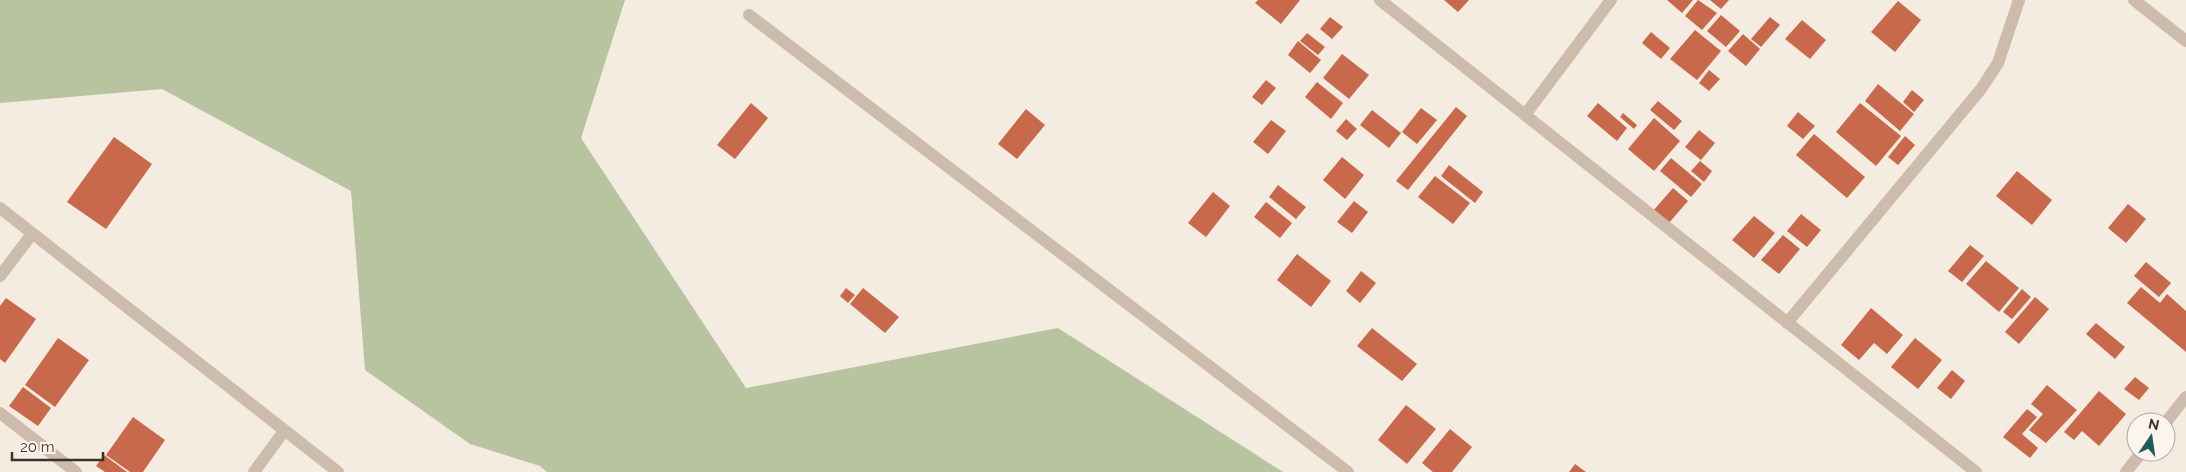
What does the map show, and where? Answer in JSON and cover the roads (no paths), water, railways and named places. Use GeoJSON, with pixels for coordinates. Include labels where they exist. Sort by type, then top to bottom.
{"type":"FeatureCollection","features":[{"type":"Feature","properties":{"kind":"street"},"geometry":{"type":"LineString","coordinates":[[1380,0],[1976,472]]}},
{"type":"Feature","properties":{"kind":"street"},"geometry":{"type":"LineString","coordinates":[[1525,115],[1611,0]]}},
{"type":"Feature","properties":{"kind":"street"},"geometry":{"type":"LineString","coordinates":[[1787,323],[1981,89],[1998,63],[2019,0]]}},
{"type":"Feature","properties":{"kind":"street"},"geometry":{"type":"LineString","coordinates":[[2134,0],[2186,41]]}},
{"type":"Feature","properties":{"kind":"street"},"geometry":{"type":"LineString","coordinates":[[749,15],[1348,472]]}},
{"type":"Feature","properties":{"kind":"street"},"geometry":{"type":"LineString","coordinates":[[0,208],[338,472]]}},
{"type":"Feature","properties":{"kind":"street"},"geometry":{"type":"LineString","coordinates":[[0,276],[32,234]]}},
{"type":"Feature","properties":{"kind":"street"},"geometry":{"type":"LineString","coordinates":[[2174,412],[2186,397]]}},
{"type":"Feature","properties":{"kind":"street"},"geometry":{"type":"LineString","coordinates":[[0,413],[76,472]]}},
{"type":"Feature","properties":{"kind":"street"},"geometry":{"type":"LineString","coordinates":[[254,472],[284,431]]}},
{"type":"Feature","properties":{"kind":"street"},"geometry":{"type":"LineString","coordinates":[[2126,472],[2134,462]]}}]}
